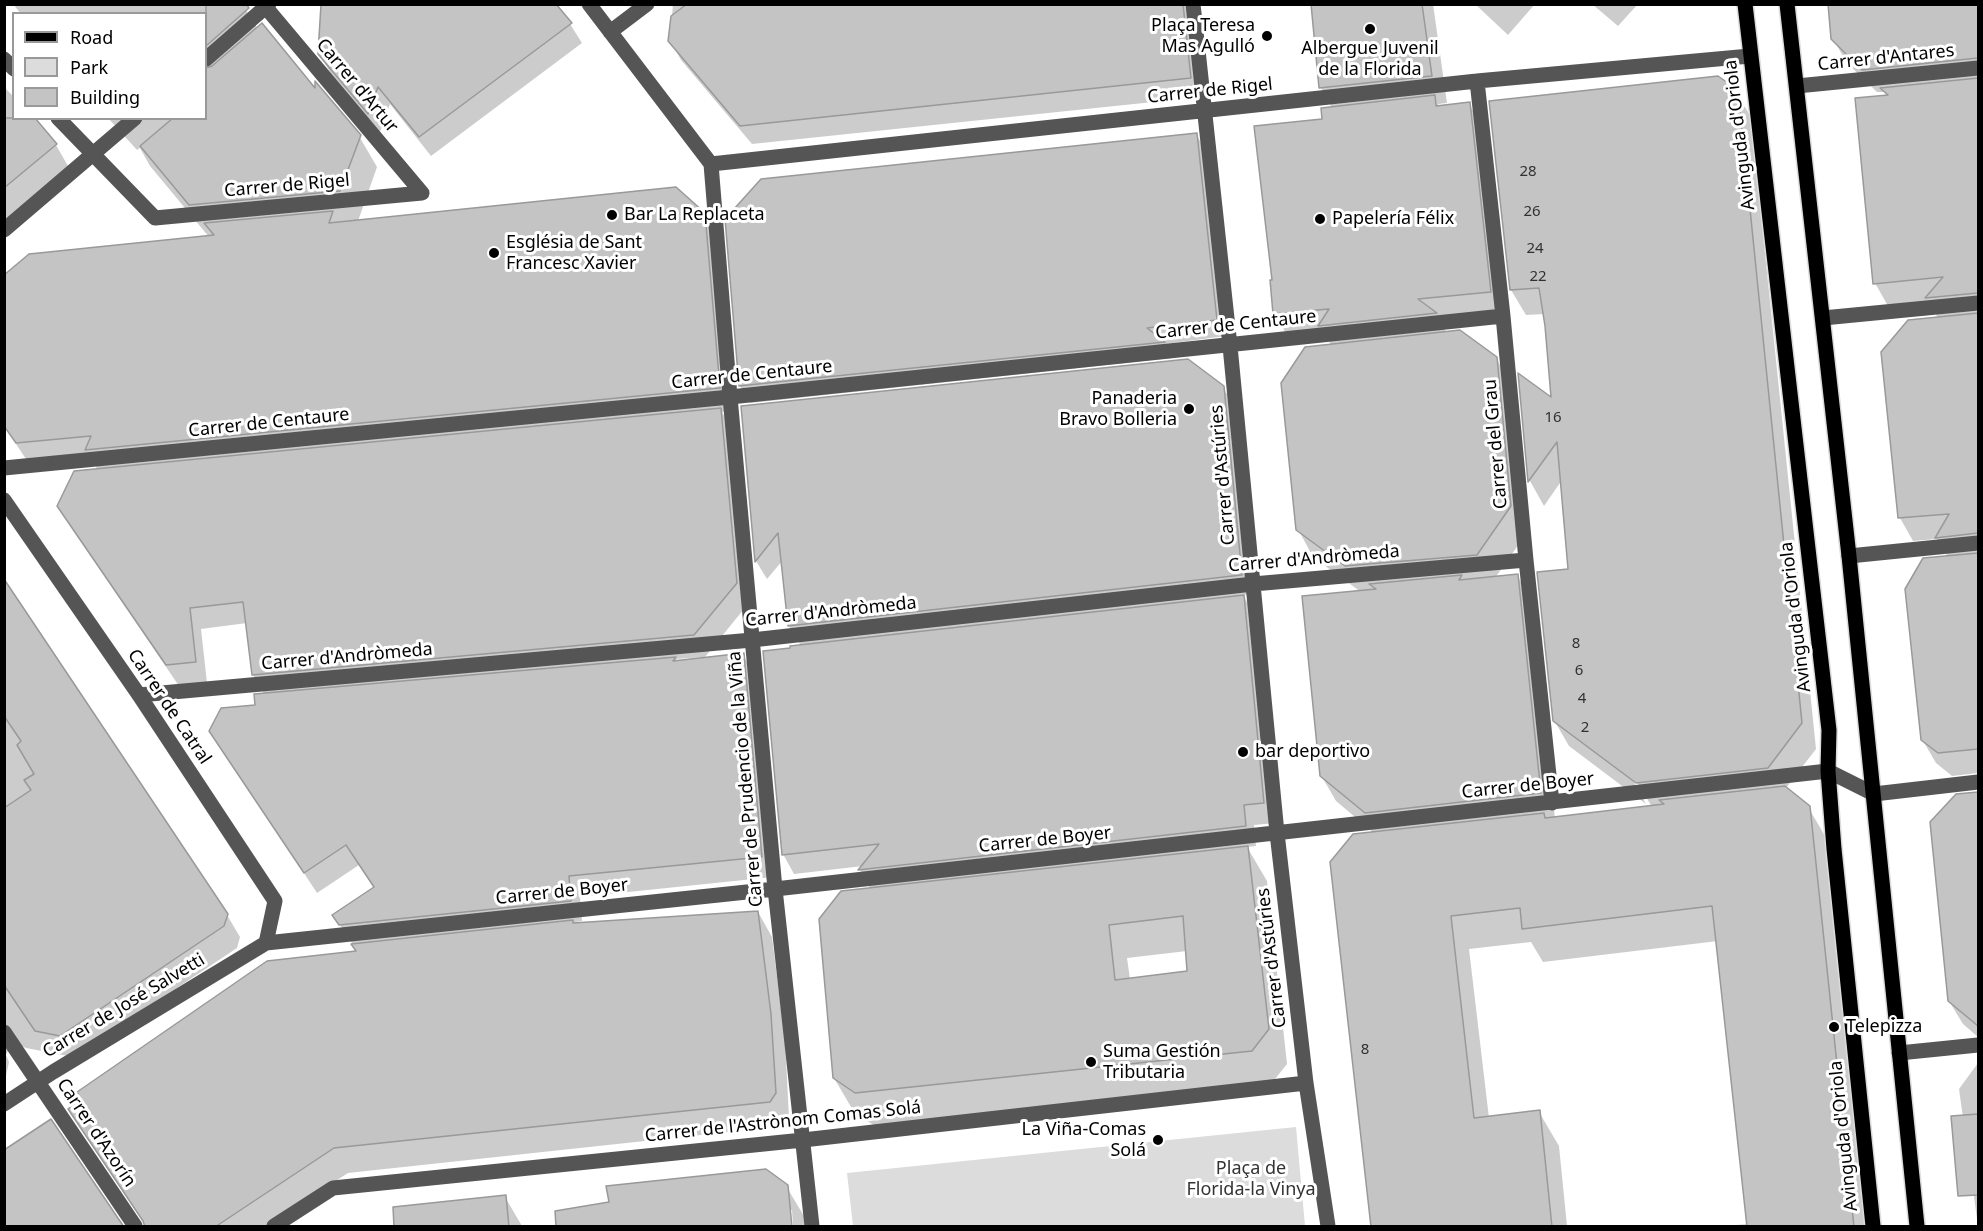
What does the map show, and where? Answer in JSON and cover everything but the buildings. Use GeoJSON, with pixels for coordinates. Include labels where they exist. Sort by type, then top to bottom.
{"type":"FeatureCollection","features":[{"type":"Feature","properties":{"kind":"main road","name":"Avinguda d'Oriola"},"geometry":{"type":"LineString","coordinates":[[1745,4],[1829,730],[1828,771],[1834,849],[1873,1227]]}},
{"type":"Feature","properties":{"kind":"main road"},"geometry":{"type":"LineString","coordinates":[[1787,4],[1849,556],[1917,1227]]}},
{"type":"Feature","properties":{"kind":"street"},"geometry":{"type":"LineString","coordinates":[[589,4],[711,164]]}},
{"type":"Feature","properties":{"kind":"street"},"geometry":{"type":"LineString","coordinates":[[610,32],[648,4]]}},
{"type":"Feature","properties":{"kind":"street","name":"Carrer d'Astúries"},"geometry":{"type":"LineString","coordinates":[[1193,4],[1230,346],[1277,833],[1306,1083],[1328,1227]]}},
{"type":"Feature","properties":{"kind":"street"},"geometry":{"type":"LineString","coordinates":[[207,58],[266,6]]}},
{"type":"Feature","properties":{"kind":"street","name":"Carrer d'Artur"},"geometry":{"type":"LineString","coordinates":[[266,6],[422,194]]}},
{"type":"Feature","properties":{"kind":"street","name":"Carrer de Rigel"},"geometry":{"type":"LineString","coordinates":[[711,164],[1477,81],[1750,56]]}},
{"type":"Feature","properties":{"kind":"street","name":"Carrer d'Antares"},"geometry":{"type":"LineString","coordinates":[[1797,86],[1978,68]]}},
{"type":"Feature","properties":{"kind":"street","name":"Carrer del Grau"},"geometry":{"type":"LineString","coordinates":[[1477,81],[1552,803]]}},
{"type":"Feature","properties":{"kind":"street"},"geometry":{"type":"LineString","coordinates":[[60,120],[93,154]]}},
{"type":"Feature","properties":{"kind":"street"},"geometry":{"type":"LineString","coordinates":[[4,230],[133,120]]}},
{"type":"Feature","properties":{"kind":"street","name":"Carrer de Rigel"},"geometry":{"type":"LineString","coordinates":[[93,154],[155,218],[422,194]]}},
{"type":"Feature","properties":{"kind":"street","name":"Carrer de Prudencio de la Viña"},"geometry":{"type":"LineString","coordinates":[[711,164],[775,889],[803,1140]]}},
{"type":"Feature","properties":{"kind":"street"},"geometry":{"type":"LineString","coordinates":[[1823,318],[1978,303]]}},
{"type":"Feature","properties":{"kind":"street","name":"Carrer de Centaure"},"geometry":{"type":"LineString","coordinates":[[4,468],[730,397],[1503,316]]}},
{"type":"Feature","properties":{"kind":"street","name":"Carrer de Catral"},"geometry":{"type":"LineString","coordinates":[[4,500],[139,695],[275,901],[266,943]]}},
{"type":"Feature","properties":{"kind":"street"},"geometry":{"type":"LineString","coordinates":[[1849,556],[1978,543]]}},
{"type":"Feature","properties":{"kind":"street","name":"Carrer d'Andròmeda"},"geometry":{"type":"LineString","coordinates":[[139,695],[752,640],[1253,584],[1526,560]]}},
{"type":"Feature","properties":{"kind":"street"},"geometry":{"type":"LineString","coordinates":[[1828,771],[1874,794],[1978,782]]}},
{"type":"Feature","properties":{"kind":"street","name":"Carrer de Boyer"},"geometry":{"type":"LineString","coordinates":[[266,943],[775,889],[1828,771]]}},
{"type":"Feature","properties":{"kind":"street","name":"Carrer de José Salvetti"},"geometry":{"type":"LineString","coordinates":[[4,1104],[266,943]]}},
{"type":"Feature","properties":{"kind":"street","name":"Carrer d'Azorín"},"geometry":{"type":"LineString","coordinates":[[4,1032],[135,1227]]}},
{"type":"Feature","properties":{"kind":"street"},"geometry":{"type":"LineString","coordinates":[[1899,1053],[1978,1045]]}},
{"type":"Feature","properties":{"kind":"street","name":"Carrer de l'Astrònom Comas Solá"},"geometry":{"type":"LineString","coordinates":[[274,1227],[333,1188],[803,1140],[1306,1083]]}},
{"type":"Feature","properties":{"kind":"street"},"geometry":{"type":"LineString","coordinates":[[803,1140],[812,1227]]}},
{"type":"Feature","properties":{"kind":"green space","name":"Plaça de Florida-la Vinya"},"geometry":{"type":"Polygon","coordinates":[[[1296,1127],[1305,1226],[853,1226],[847,1173],[1296,1127]]]}},
{"type":"Feature","properties":{"kind":"place","name":"Albergue Juvenil de la Florida"},"geometry":{"type":"Point","coordinates":[1370,29]}},
{"type":"Feature","properties":{"kind":"place","name":"Plaça Teresa Mas Agulló"},"geometry":{"type":"Point","coordinates":[1267,36]}},
{"type":"Feature","properties":{"kind":"place","name":"Bar La Replaceta"},"geometry":{"type":"Point","coordinates":[612,215]}},
{"type":"Feature","properties":{"kind":"place","name":"Papelería Félix"},"geometry":{"type":"Point","coordinates":[1320,219]}},
{"type":"Feature","properties":{"kind":"place","name":"Església de Sant Francesc Xavier"},"geometry":{"type":"Point","coordinates":[494,253]}},
{"type":"Feature","properties":{"kind":"place","name":"Panaderia Bravo Bolleria"},"geometry":{"type":"Point","coordinates":[1189,409]}},
{"type":"Feature","properties":{"kind":"place","name":"bar deportivo"},"geometry":{"type":"Point","coordinates":[1243,752]}},
{"type":"Feature","properties":{"kind":"place","name":"Telepizza"},"geometry":{"type":"Point","coordinates":[1834,1027]}},
{"type":"Feature","properties":{"kind":"place","name":"Suma Gestión Tributaria"},"geometry":{"type":"Point","coordinates":[1091,1062]}},
{"type":"Feature","properties":{"kind":"place","name":"La Viña-Comas Solá"},"geometry":{"type":"Point","coordinates":[1158,1140]}}]}
